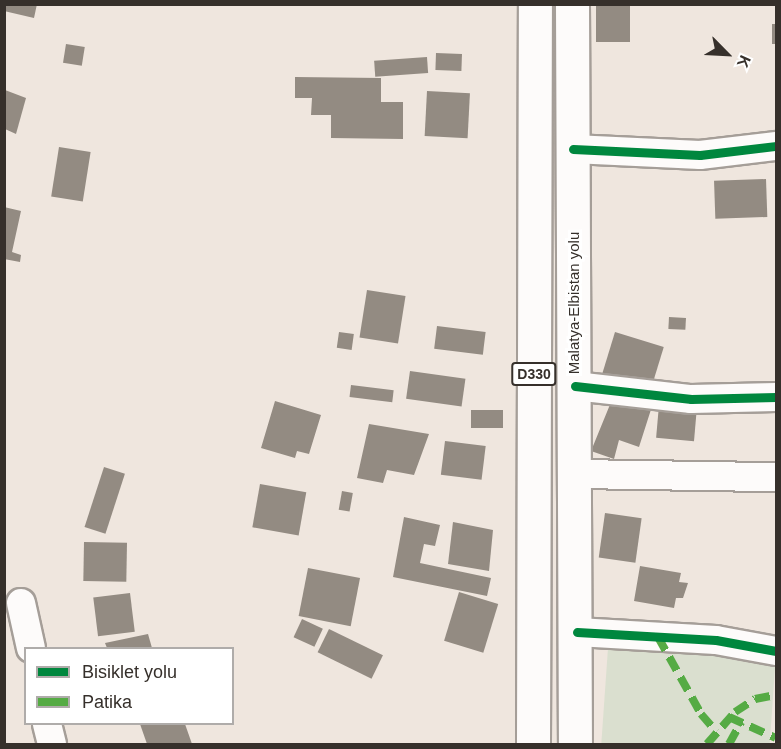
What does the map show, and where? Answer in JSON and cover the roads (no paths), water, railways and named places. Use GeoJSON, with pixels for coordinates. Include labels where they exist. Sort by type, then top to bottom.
{"type":"FeatureCollection","features":[{"type":"Feature","properties":{"kind":"main road","name":"D330"},"geometry":{"type":"LineString","coordinates":[[533,744],[535,4]]}},
{"type":"Feature","properties":{"kind":"main road","name":"Malatya-Elbistan yolu"},"geometry":{"type":"LineString","coordinates":[[572,4],[577,632],[575,744]]}},
{"type":"Feature","properties":{"kind":"street"},"geometry":{"type":"LineString","coordinates":[[573,149],[700,155],[777,146]]}},
{"type":"Feature","properties":{"kind":"street"},"geometry":{"type":"LineString","coordinates":[[575,386],[691,399],[777,397]]}},
{"type":"Feature","properties":{"kind":"street"},"geometry":{"type":"LineString","coordinates":[[576,474],[777,477]]}},
{"type":"Feature","properties":{"kind":"street"},"geometry":{"type":"LineString","coordinates":[[21,603],[31,647]]}},
{"type":"Feature","properties":{"kind":"street"},"geometry":{"type":"LineString","coordinates":[[577,632],[716,640],[777,651]]}},
{"type":"Feature","properties":{"kind":"street"},"geometry":{"type":"LineString","coordinates":[[47,725],[52,744]]}}]}
